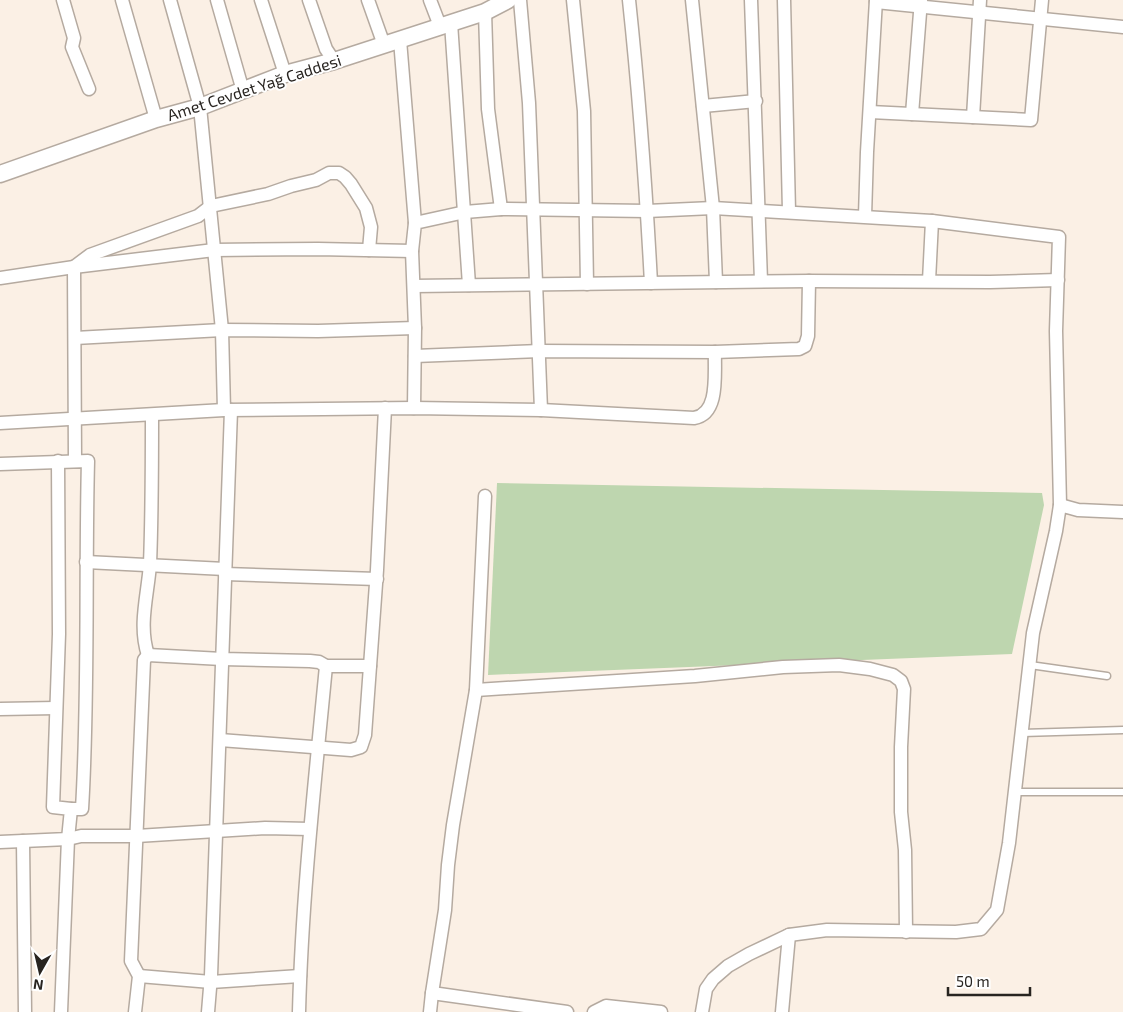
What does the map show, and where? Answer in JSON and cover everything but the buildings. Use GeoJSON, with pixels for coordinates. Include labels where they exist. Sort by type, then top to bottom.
{"type":"FeatureCollection","features":[{"type":"Feature","properties":{"kind":"street"},"geometry":{"type":"LineString","coordinates":[[63,0],[74,38],[72,47],[88,89]]}},
{"type":"Feature","properties":{"kind":"street"},"geometry":{"type":"LineString","coordinates":[[122,0],[156,119]]}},
{"type":"Feature","properties":{"kind":"street"},"geometry":{"type":"LineString","coordinates":[[170,0],[200,106],[211,206],[228,410],[220,740],[211,982],[208,1012]]}},
{"type":"Feature","properties":{"kind":"street"},"geometry":{"type":"LineString","coordinates":[[217,0],[243,91]]}},
{"type":"Feature","properties":{"kind":"street"},"geometry":{"type":"LineString","coordinates":[[261,0],[285,74]]}},
{"type":"Feature","properties":{"kind":"street"},"geometry":{"type":"LineString","coordinates":[[309,0],[326,49],[334,61]]}},
{"type":"Feature","properties":{"kind":"street"},"geometry":{"type":"LineString","coordinates":[[368,0],[392,42],[415,223],[412,251],[415,328],[414,408]]}},
{"type":"Feature","properties":{"kind":"street"},"geometry":{"type":"LineString","coordinates":[[430,0],[445,24],[465,212],[469,285]]}},
{"type":"Feature","properties":{"kind":"street","name":"Amet Cevdet Yağ Caddesi"},"geometry":{"type":"LineString","coordinates":[[0,174],[156,119],[243,91],[285,74],[334,61],[485,12],[508,0]]}},
{"type":"Feature","properties":{"kind":"street"},"geometry":{"type":"LineString","coordinates":[[520,0],[529,103],[535,285],[542,410]]}},
{"type":"Feature","properties":{"kind":"street"},"geometry":{"type":"LineString","coordinates":[[573,0],[584,111],[587,284]]}},
{"type":"Feature","properties":{"kind":"street"},"geometry":{"type":"LineString","coordinates":[[629,0],[638,84],[651,283]]}},
{"type":"Feature","properties":{"kind":"street"},"geometry":{"type":"LineString","coordinates":[[692,0],[713,208],[716,282]]}},
{"type":"Feature","properties":{"kind":"street"},"geometry":{"type":"LineString","coordinates":[[751,0],[761,281]]}},
{"type":"Feature","properties":{"kind":"street"},"geometry":{"type":"LineString","coordinates":[[784,0],[789,211]]}},
{"type":"Feature","properties":{"kind":"street"},"geometry":{"type":"LineString","coordinates":[[870,112],[1032,120],[1042,0]]}},
{"type":"Feature","properties":{"kind":"street"},"geometry":{"type":"LineString","coordinates":[[865,216],[876,1],[980,6],[1040,18],[1123,27]]}},
{"type":"Feature","properties":{"kind":"street"},"geometry":{"type":"LineString","coordinates":[[912,114],[920,3]]}},
{"type":"Feature","properties":{"kind":"street"},"geometry":{"type":"LineString","coordinates":[[973,117],[980,6]]}},
{"type":"Feature","properties":{"kind":"street"},"geometry":{"type":"LineString","coordinates":[[485,12],[488,110],[501,209]]}},
{"type":"Feature","properties":{"kind":"street"},"geometry":{"type":"LineString","coordinates":[[703,106],[756,101]]}},
{"type":"Feature","properties":{"kind":"street"},"geometry":{"type":"LineString","coordinates":[[74,267],[90,255],[198,216],[211,206],[268,194],[316,180],[329,173],[345,177],[366,208],[371,227],[369,250]]}},
{"type":"Feature","properties":{"kind":"street"},"geometry":{"type":"LineString","coordinates":[[415,223],[465,212],[501,209],[647,211],[713,208],[789,211],[932,221],[1059,238],[1056,330],[1060,505],[1033,633],[1009,843],[997,910],[982,929],[956,932],[827,930],[788,935],[749,954],[720,972],[706,989],[702,1012]]}},
{"type":"Feature","properties":{"kind":"street"},"geometry":{"type":"LineString","coordinates":[[929,281],[932,221]]}},
{"type":"Feature","properties":{"kind":"street"},"geometry":{"type":"LineString","coordinates":[[0,278],[214,250],[318,248],[412,251]]}},
{"type":"Feature","properties":{"kind":"street"},"geometry":{"type":"LineString","coordinates":[[74,267],[75,460]]}},
{"type":"Feature","properties":{"kind":"street"},"geometry":{"type":"LineString","coordinates":[[414,286],[761,281],[1058,280]]}},
{"type":"Feature","properties":{"kind":"street"},"geometry":{"type":"LineString","coordinates":[[415,356],[540,351],[715,352],[799,349],[805,346],[808,336],[809,281]]}},
{"type":"Feature","properties":{"kind":"street"},"geometry":{"type":"LineString","coordinates":[[74,338],[222,330],[318,331],[415,328]]}},
{"type":"Feature","properties":{"kind":"street"},"geometry":{"type":"LineString","coordinates":[[0,423],[228,410],[385,408],[542,410],[698,418],[706,413],[712,405],[715,352]]}},
{"type":"Feature","properties":{"kind":"street"},"geometry":{"type":"LineString","coordinates":[[220,740],[351,750],[361,747],[365,735],[377,579],[385,408]]}},
{"type":"Feature","properties":{"kind":"street"},"geometry":{"type":"LineString","coordinates":[[148,655],[143,626],[150,566],[152,415]]}},
{"type":"Feature","properties":{"kind":"street"},"geometry":{"type":"LineString","coordinates":[[0,464],[75,460],[88,461],[86,741],[82,809],[53,807],[59,634],[58,461]]}},
{"type":"Feature","properties":{"kind":"street"},"geometry":{"type":"LineString","coordinates":[[430,1012],[445,910],[453,825],[476,690],[485,496]]}},
{"type":"Feature","properties":{"kind":"street"},"geometry":{"type":"LineString","coordinates":[[1060,505],[1078,510],[1123,512]]}},
{"type":"Feature","properties":{"kind":"street"},"geometry":{"type":"LineString","coordinates":[[86,562],[225,572],[377,579]]}},
{"type":"Feature","properties":{"kind":"street"},"geometry":{"type":"LineString","coordinates":[[148,655],[310,661],[319,662],[326,666],[370,666]]}},
{"type":"Feature","properties":{"kind":"street"},"geometry":{"type":"LineString","coordinates":[[135,1012],[139,976],[131,961],[142,677],[144,660],[148,655]]}},
{"type":"Feature","properties":{"kind":"street"},"geometry":{"type":"LineString","coordinates":[[476,690],[696,676],[783,667],[839,664],[893,675],[901,681],[904,690],[902,812],[905,850],[906,932]]}},
{"type":"Feature","properties":{"kind":"street"},"geometry":{"type":"LineString","coordinates":[[299,1012],[310,829],[326,666]]}},
{"type":"Feature","properties":{"kind":"street"},"geometry":{"type":"LineString","coordinates":[[0,709],[56,708]]}},
{"type":"Feature","properties":{"kind":"street"},"geometry":{"type":"LineString","coordinates":[[61,1012],[68,839],[71,809]]}},
{"type":"Feature","properties":{"kind":"street"},"geometry":{"type":"LineString","coordinates":[[0,842],[68,839],[81,836],[137,836],[265,828],[310,829]]}},
{"type":"Feature","properties":{"kind":"street"},"geometry":{"type":"LineString","coordinates":[[23,841],[25,1012]]}},
{"type":"Feature","properties":{"kind":"street"},"geometry":{"type":"LineString","coordinates":[[782,1012],[788,935]]}},
{"type":"Feature","properties":{"kind":"street"},"geometry":{"type":"LineString","coordinates":[[139,976],[211,982],[300,976]]}},
{"type":"Feature","properties":{"kind":"street"},"geometry":{"type":"LineString","coordinates":[[432,993],[513,1009],[568,1012]]}},
{"type":"Feature","properties":{"kind":"street"},"geometry":{"type":"LineString","coordinates":[[594,1012],[606,1006],[661,1012]]}},
{"type":"Feature","properties":{"kind":"lane"},"geometry":{"type":"LineString","coordinates":[[1030,665],[1107,676]]}},
{"type":"Feature","properties":{"kind":"lane"},"geometry":{"type":"LineString","coordinates":[[1022,733],[1123,730]]}},
{"type":"Feature","properties":{"kind":"lane"},"geometry":{"type":"LineString","coordinates":[[1015,792],[1123,792]]}},
{"type":"Feature","properties":{"kind":"green space"},"geometry":{"type":"Polygon","coordinates":[[[497,483],[1042,493],[1044,505],[1012,654],[488,675],[497,483]]]}}]}
